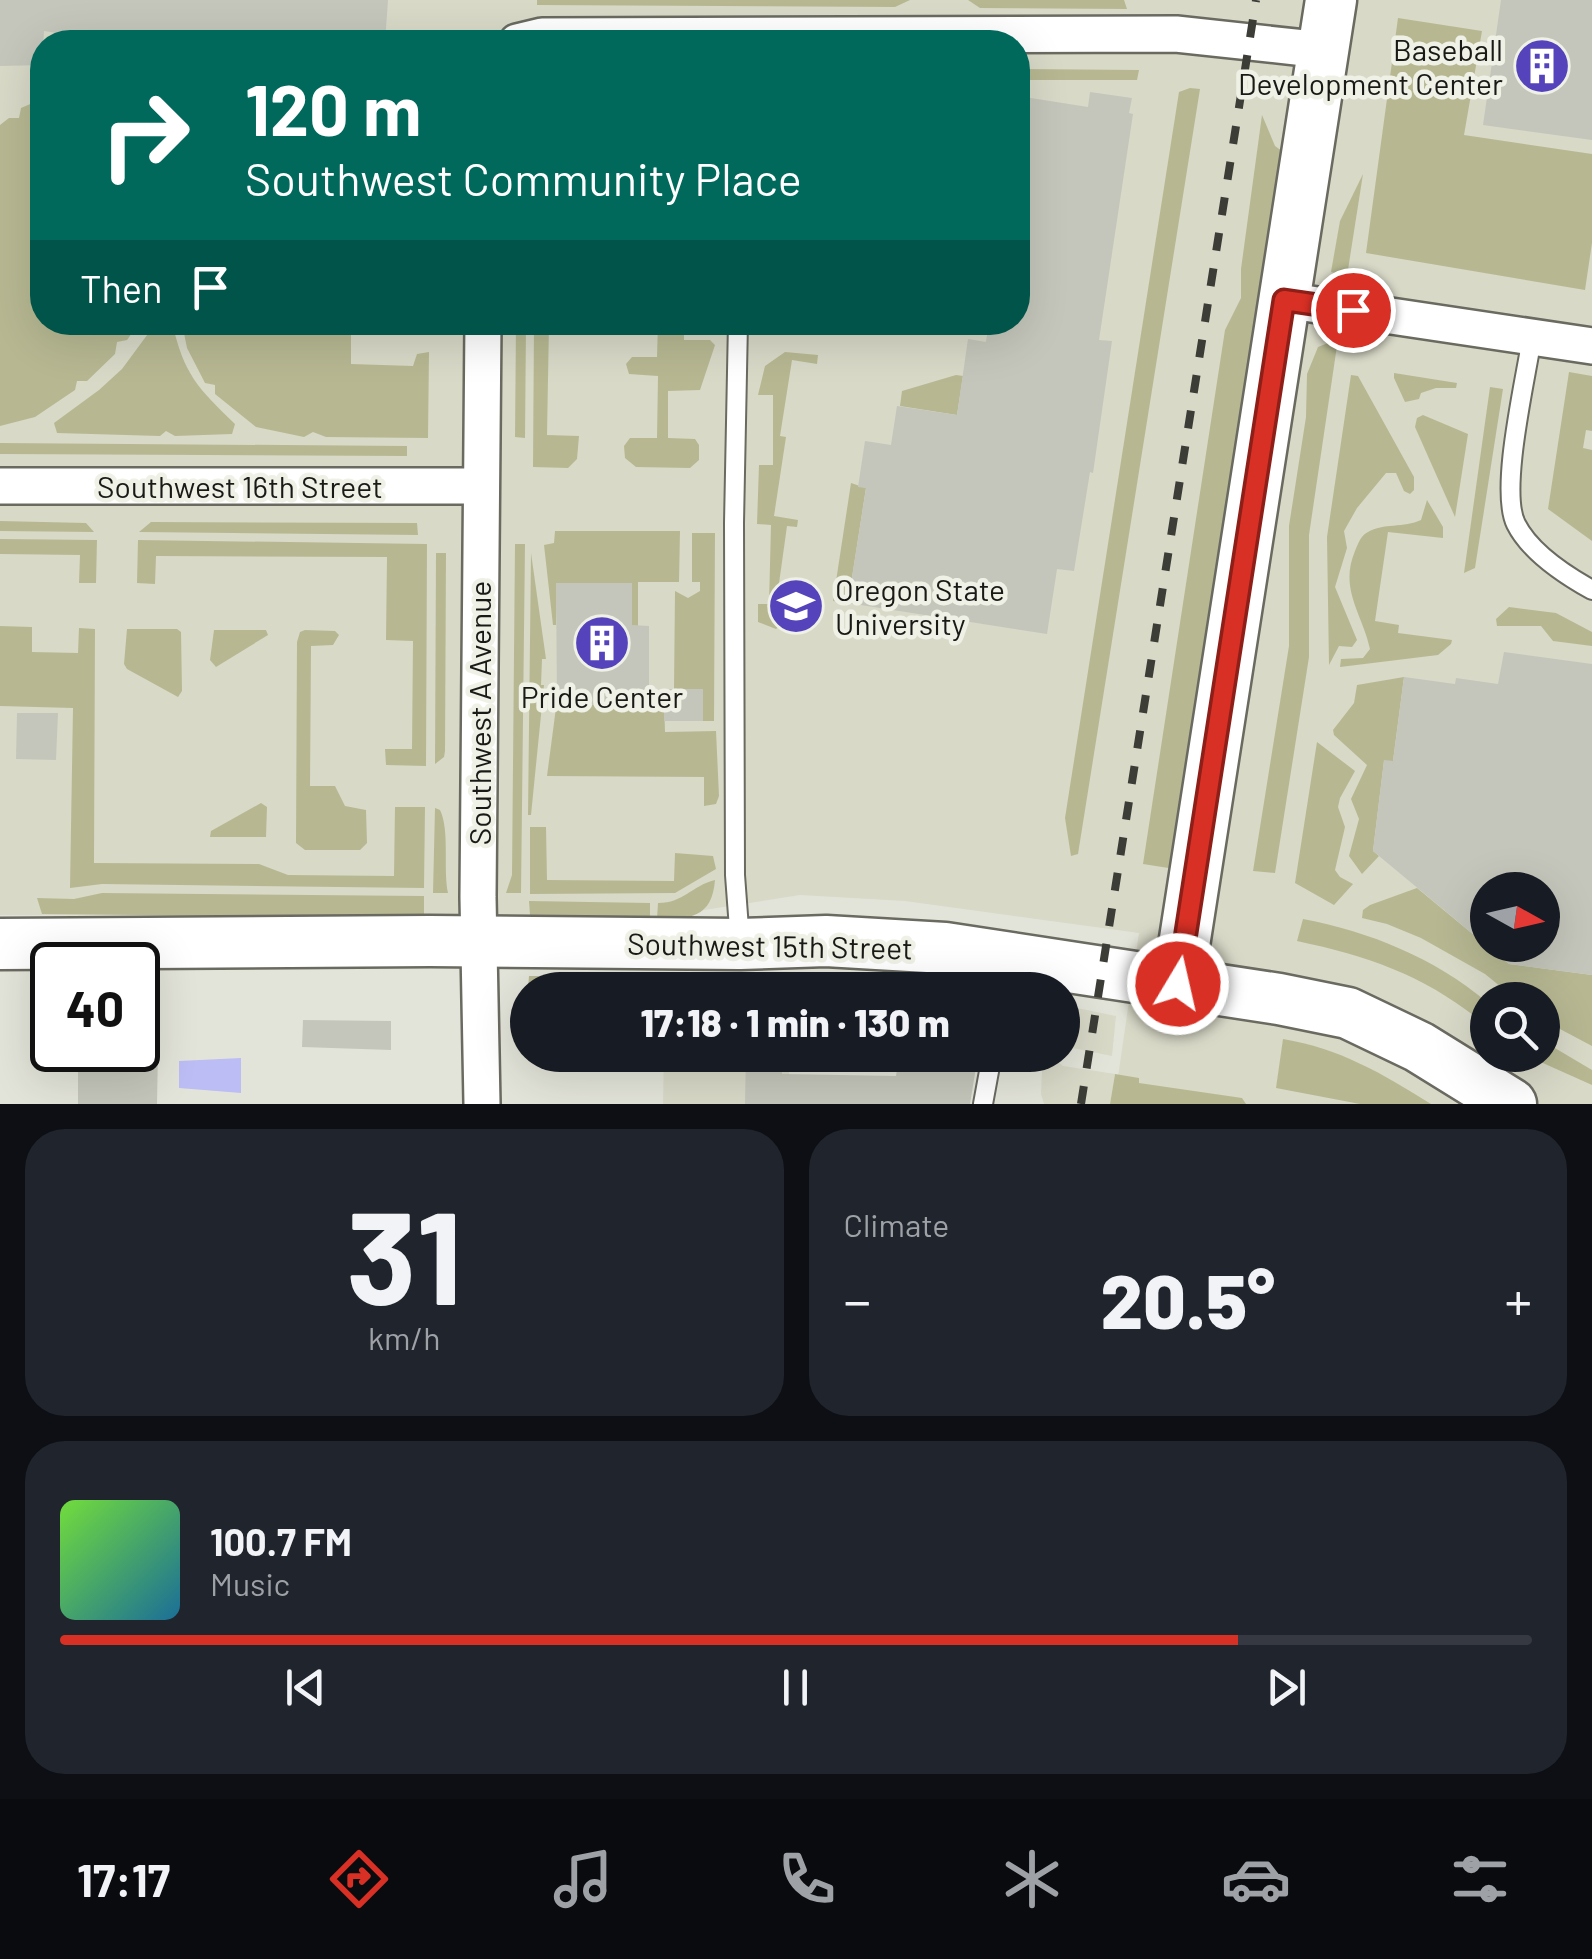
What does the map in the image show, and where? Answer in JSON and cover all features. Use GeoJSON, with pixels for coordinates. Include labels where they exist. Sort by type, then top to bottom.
{"type":"FeatureCollection","features":[{"type":"Feature","properties":{"kind":"main road"},"geometry":{"type":"LineString","coordinates":[[1178,984],[1331,0]]}},
{"type":"Feature","properties":{"kind":"main road","name":"Southwest 15th Street"},"geometry":{"type":"LineString","coordinates":[[0,944],[895,943],[1005,964],[1178,984],[1348,1013],[1419,1047],[1511,1104]]}},
{"type":"Feature","properties":{"kind":"street"},"geometry":{"type":"LineString","coordinates":[[901,30],[1162,17],[1323,50]]}},
{"type":"Feature","properties":{"kind":"street"},"geometry":{"type":"LineString","coordinates":[[1284,300],[1592,346]]}},
{"type":"Feature","properties":{"kind":"street","name":"Southwest A Avenue"},"geometry":{"type":"LineString","coordinates":[[482,335],[482,1104]]}},
{"type":"Feature","properties":{"kind":"street","name":"Southwest 16th Street"},"geometry":{"type":"LineString","coordinates":[[0,486],[480,486]]}},
{"type":"Feature","properties":{"kind":"lane"},"geometry":{"type":"LineString","coordinates":[[738,335],[734,598],[735,875],[740,944]]}},
{"type":"Feature","properties":{"kind":"lane"},"geometry":{"type":"LineString","coordinates":[[1532,337],[1508,493],[1515,522],[1532,547],[1592,590]]}},
{"type":"Feature","properties":{"kind":"lane"},"geometry":{"type":"LineString","coordinates":[[983,1104],[989,1072]]}},
{"type":"Feature","properties":{"kind":"shaded area","name":"Oregon State University"},"geometry":{"type":"Polygon","coordinates":[[[0,0],[1592,0],[1592,1104],[1114,1104],[1139,933],[905,901],[800,895],[680,917],[501,923],[385,917],[0,915],[0,0]]]}},
{"type":"Feature","properties":{"kind":"shaded area"},"geometry":{"type":"Polygon","coordinates":[[[1080,1009],[1116,1016],[1112,1056],[1080,1049],[1080,1009]]]}},
{"type":"Feature","properties":{"kind":"shaded area"},"geometry":{"type":"Polygon","coordinates":[[[1080,1069],[1115,1074],[1110,1104],[1044,1104],[1042,1072],[1080,1072],[1080,1069]]]}},
{"type":"Feature","properties":{"kind":"shaded area"},"geometry":{"type":"Polygon","coordinates":[[[664,1072],[789,1072],[789,1104],[663,1104],[664,1072]]]}},
{"type":"Feature","properties":{"kind":"green space"},"geometry":{"type":"Polygon","coordinates":[[[537,0],[910,0],[895,7],[537,5],[537,0]]]}},
{"type":"Feature","properties":{"kind":"green space"},"geometry":{"type":"Polygon","coordinates":[[[968,0],[1124,0],[1127,9],[980,8],[968,0]]]}},
{"type":"Feature","properties":{"kind":"green space"},"geometry":{"type":"Polygon","coordinates":[[[1398,18],[1482,31],[1464,135],[1592,154],[1592,243],[1585,290],[1366,253],[1398,18]]]}},
{"type":"Feature","properties":{"kind":"green space"},"geometry":{"type":"Polygon","coordinates":[[[1030,69],[1139,70],[1137,80],[1030,80],[1030,69]]]}},
{"type":"Feature","properties":{"kind":"green space"},"geometry":{"type":"Polygon","coordinates":[[[1200,89],[1078,854],[1071,856],[1065,818],[1179,92],[1200,89]]]}},
{"type":"Feature","properties":{"kind":"green space"},"geometry":{"type":"Polygon","coordinates":[[[30,104],[30,335],[131,335],[117,342],[115,354],[87,381],[77,381],[75,390],[35,417],[0,426],[0,125],[9,118],[19,118],[21,108],[30,104]]]}},
{"type":"Feature","properties":{"kind":"green space"},"geometry":{"type":"Polygon","coordinates":[[[1262,115],[1275,146],[1289,156],[1175,869],[1143,864],[1225,330],[1241,298],[1241,269],[1262,115]]]}},
{"type":"Feature","properties":{"kind":"green space"},"geometry":{"type":"Polygon","coordinates":[[[1363,174],[1347,276],[1331,272],[1340,221],[1363,174]]]}},
{"type":"Feature","properties":{"kind":"green space"},"geometry":{"type":"Polygon","coordinates":[[[147,335],[176,335],[187,368],[235,424],[232,434],[57,433],[54,423],[122,369],[147,335]]]}},
{"type":"Feature","properties":{"kind":"green space"},"geometry":{"type":"Polygon","coordinates":[[[184,335],[351,335],[351,364],[413,366],[417,354],[429,352],[428,438],[326,437],[313,432],[304,437],[256,427],[215,394],[215,385],[205,383],[184,335]]]}},
{"type":"Feature","properties":{"kind":"green space"},"geometry":{"type":"Polygon","coordinates":[[[516,335],[526,335],[525,438],[515,437],[516,335]]]}},
{"type":"Feature","properties":{"kind":"green space"},"geometry":{"type":"Polygon","coordinates":[[[534,335],[549,335],[547,435],[579,436],[577,459],[568,468],[533,467],[534,335]]]}},
{"type":"Feature","properties":{"kind":"green space"},"geometry":{"type":"Polygon","coordinates":[[[658,335],[684,335],[684,340],[710,340],[715,345],[700,390],[668,391],[668,438],[695,439],[699,445],[699,460],[690,468],[636,467],[625,458],[624,446],[630,438],[657,438],[658,376],[629,374],[626,364],[632,357],[657,357],[658,335]]]}},
{"type":"Feature","properties":{"kind":"green space"},"geometry":{"type":"Polygon","coordinates":[[[1338,339],[1309,535],[1309,657],[1275,873],[1253,871],[1289,646],[1289,526],[1306,417],[1307,374],[1318,347],[1338,339]]]}},
{"type":"Feature","properties":{"kind":"green space"},"geometry":{"type":"Polygon","coordinates":[[[785,352],[818,355],[817,364],[792,360],[780,436],[786,437],[774,516],[798,520],[797,527],[787,526],[776,605],[784,607],[782,623],[776,629],[758,622],[758,604],[769,604],[771,525],[757,524],[759,465],[773,465],[773,395],[758,395],[765,366],[785,352]]]}},
{"type":"Feature","properties":{"kind":"green space"},"geometry":{"type":"Polygon","coordinates":[[[1569,372],[1592,376],[1592,431],[1586,430],[1583,448],[1592,450],[1592,541],[1548,509],[1569,372]]]}},
{"type":"Feature","properties":{"kind":"green space"},"geometry":{"type":"Polygon","coordinates":[[[1394,373],[1457,383],[1456,388],[1436,388],[1421,393],[1419,399],[1405,402],[1394,373]]]}},
{"type":"Feature","properties":{"kind":"green space"},"geometry":{"type":"Polygon","coordinates":[[[1351,375],[1358,376],[1414,477],[1414,490],[1410,494],[1404,491],[1396,473],[1386,473],[1344,531],[1347,548],[1335,587],[1357,640],[1352,647],[1339,646],[1329,665],[1327,537],[1351,375]]]}},
{"type":"Feature","properties":{"kind":"green space"},"geometry":{"type":"Polygon","coordinates":[[[963,376],[957,415],[900,406],[902,391],[963,376]]]}},
{"type":"Feature","properties":{"kind":"green space"},"geometry":{"type":"Polygon","coordinates":[[[1490,387],[1503,389],[1475,568],[1464,573],[1490,387]]]}},
{"type":"Feature","properties":{"kind":"green space"},"geometry":{"type":"Polygon","coordinates":[[[1423,415],[1468,434],[1455,517],[1415,427],[1417,418],[1423,415]]]}},
{"type":"Feature","properties":{"kind":"green space"},"geometry":{"type":"Polygon","coordinates":[[[0,443],[407,446],[407,456],[0,454],[0,443]]]}},
{"type":"Feature","properties":{"kind":"green space"},"geometry":{"type":"Polygon","coordinates":[[[851,483],[866,488],[848,603],[833,601],[851,483]]]}},
{"type":"Feature","properties":{"kind":"green space"},"geometry":{"type":"Polygon","coordinates":[[[1427,500],[1443,527],[1443,538],[1388,532],[1375,621],[1399,625],[1398,633],[1452,640],[1451,644],[1438,655],[1340,667],[1341,659],[1363,658],[1370,649],[1349,577],[1363,535],[1374,529],[1421,520],[1427,500]]]}},
{"type":"Feature","properties":{"kind":"green space"},"geometry":{"type":"Polygon","coordinates":[[[0,521],[86,523],[94,532],[0,531],[0,521]]]}},
{"type":"Feature","properties":{"kind":"green space"},"geometry":{"type":"Polygon","coordinates":[[[151,522],[417,523],[418,535],[139,532],[151,522]]]}},
{"type":"Feature","properties":{"kind":"green space"},"geometry":{"type":"Polygon","coordinates":[[[555,531],[680,531],[679,582],[638,582],[638,626],[632,626],[631,583],[557,583],[553,625],[544,545],[554,543],[555,531]]]}},
{"type":"Feature","properties":{"kind":"green space"},"geometry":{"type":"Polygon","coordinates":[[[692,533],[715,533],[714,721],[703,721],[702,689],[674,689],[675,591],[688,598],[700,591],[700,582],[692,582],[692,533]]]}},
{"type":"Feature","properties":{"kind":"green space"},"geometry":{"type":"Polygon","coordinates":[[[0,539],[97,540],[96,583],[79,583],[80,555],[0,554],[0,539]]]}},
{"type":"Feature","properties":{"kind":"green space"},"geometry":{"type":"Polygon","coordinates":[[[138,540],[427,544],[426,766],[386,765],[385,749],[412,749],[413,641],[386,640],[387,557],[156,556],[155,584],[137,583],[138,540]]]}},
{"type":"Feature","properties":{"kind":"green space"},"geometry":{"type":"Polygon","coordinates":[[[515,544],[525,544],[521,893],[506,893],[512,875],[515,544]]]}},
{"type":"Feature","properties":{"kind":"green space"},"geometry":{"type":"Polygon","coordinates":[[[436,553],[446,553],[445,751],[435,764],[436,553]]]}},
{"type":"Feature","properties":{"kind":"green space"},"geometry":{"type":"Polygon","coordinates":[[[531,553],[546,659],[542,659],[544,685],[528,815],[531,553]]]}},
{"type":"Feature","properties":{"kind":"green space"},"geometry":{"type":"Polygon","coordinates":[[[1509,607],[1556,613],[1592,632],[1592,646],[1553,641],[1541,626],[1497,626],[1496,619],[1509,607]]]}},
{"type":"Feature","properties":{"kind":"green space"},"geometry":{"type":"Polygon","coordinates":[[[0,626],[32,627],[32,652],[78,653],[79,628],[95,629],[94,863],[259,864],[288,875],[394,876],[395,807],[425,807],[424,888],[102,884],[70,888],[73,708],[0,706],[0,626]]]}},
{"type":"Feature","properties":{"kind":"green space"},"geometry":{"type":"Polygon","coordinates":[[[127,629],[181,632],[182,691],[178,697],[127,669],[127,629]]]}},
{"type":"Feature","properties":{"kind":"green space"},"geometry":{"type":"Polygon","coordinates":[[[214,630],[266,630],[268,635],[216,667],[210,660],[214,630]]]}},
{"type":"Feature","properties":{"kind":"green space"},"geometry":{"type":"Polygon","coordinates":[[[335,631],[339,635],[333,645],[311,646],[310,786],[335,786],[345,806],[366,810],[367,843],[360,850],[305,850],[296,843],[297,642],[300,632],[335,631]]]}},
{"type":"Feature","properties":{"kind":"green space"},"geometry":{"type":"Polygon","coordinates":[[[1404,677],[1393,761],[1384,761],[1373,851],[1379,856],[1362,874],[1349,856],[1359,819],[1351,799],[1367,765],[1333,730],[1354,703],[1357,685],[1404,677]]]}},
{"type":"Feature","properties":{"kind":"green space"},"geometry":{"type":"Polygon","coordinates":[[[557,700],[564,700],[565,705],[625,705],[626,700],[664,700],[665,732],[716,731],[716,804],[704,806],[704,777],[547,776],[557,700]]]}},
{"type":"Feature","properties":{"kind":"green space"},"geometry":{"type":"Polygon","coordinates":[[[1317,742],[1355,771],[1338,807],[1345,827],[1335,870],[1353,884],[1334,905],[1295,883],[1317,742]]]}},
{"type":"Feature","properties":{"kind":"green space"},"geometry":{"type":"Polygon","coordinates":[[[261,803],[267,807],[266,837],[210,837],[211,831],[261,803]]]}},
{"type":"Feature","properties":{"kind":"green space"},"geometry":{"type":"Polygon","coordinates":[[[435,808],[440,810],[445,828],[448,893],[433,893],[435,808]]]}},
{"type":"Feature","properties":{"kind":"green space"},"geometry":{"type":"Polygon","coordinates":[[[530,827],[546,827],[547,880],[674,881],[675,853],[713,856],[716,869],[675,893],[530,894],[530,827]]]}},
{"type":"Feature","properties":{"kind":"green space"},"geometry":{"type":"Polygon","coordinates":[[[715,880],[709,902],[697,914],[657,919],[658,903],[674,900],[715,880]]]}},
{"type":"Feature","properties":{"kind":"green space"},"geometry":{"type":"Polygon","coordinates":[[[1417,888],[1470,932],[1470,962],[1507,962],[1592,975],[1592,1046],[1560,1029],[1560,982],[1495,982],[1421,938],[1362,918],[1363,910],[1417,888]]]}},
{"type":"Feature","properties":{"kind":"green space"},"geometry":{"type":"Polygon","coordinates":[[[102,893],[424,896],[424,918],[42,914],[37,898],[74,899],[102,893]]]}},
{"type":"Feature","properties":{"kind":"green space"},"geometry":{"type":"Polygon","coordinates":[[[529,901],[650,903],[650,919],[535,917],[530,915],[529,901]]]}},
{"type":"Feature","properties":{"kind":"green space"},"geometry":{"type":"Polygon","coordinates":[[[1303,919],[1377,939],[1467,986],[1470,1013],[1398,971],[1297,941],[1303,919]]]}},
{"type":"Feature","properties":{"kind":"green space"},"geometry":{"type":"Polygon","coordinates":[[[1283,1039],[1342,1056],[1431,1104],[1360,1104],[1276,1088],[1283,1039]]]}},
{"type":"Feature","properties":{"kind":"green space"},"geometry":{"type":"Polygon","coordinates":[[[1560,1051],[1592,1070],[1592,1085],[1560,1071],[1560,1051]]]}},
{"type":"Feature","properties":{"kind":"green space"},"geometry":{"type":"Polygon","coordinates":[[[1115,1074],[1139,1078],[1139,1083],[1242,1098],[1246,1104],[1110,1104],[1115,1074]]]}},
{"type":"Feature","properties":{"kind":"water"},"geometry":{"type":"Polygon","coordinates":[[[241,1058],[241,1093],[179,1088],[179,1061],[241,1058]]]}},
{"type":"Feature","properties":{"kind":"building"},"geometry":{"type":"Polygon","coordinates":[[[0,0],[388,0],[386,30],[30,30],[30,65],[0,66],[0,0]]]}},
{"type":"Feature","properties":{"kind":"building","name":"Baseball Development Center"},"geometry":{"type":"Polygon","coordinates":[[[1501,0],[1592,0],[1592,140],[1483,125],[1501,0]]]}},
{"type":"Feature","properties":{"kind":"building"},"geometry":{"type":"Polygon","coordinates":[[[1090,92],[1132,98],[1129,113],[1133,114],[1099,340],[1112,341],[1093,473],[1090,472],[1074,571],[1057,569],[1047,634],[848,603],[866,488],[858,487],[865,441],[891,445],[897,406],[957,415],[968,339],[986,342],[987,335],[1030,335],[1030,98],[1088,107],[1090,92]]]}},
{"type":"Feature","properties":{"kind":"building","name":"Pride Center"},"geometry":{"type":"Polygon","coordinates":[[[556,583],[632,583],[632,625],[649,626],[649,705],[564,705],[564,700],[557,700],[556,583]]]}},
{"type":"Feature","properties":{"kind":"building"},"geometry":{"type":"Polygon","coordinates":[[[1504,652],[1592,664],[1592,975],[1507,962],[1560,962],[1560,872],[1470,872],[1470,932],[1373,851],[1384,760],[1393,761],[1404,677],[1455,684],[1456,678],[1498,684],[1504,652]]]}},
{"type":"Feature","properties":{"kind":"building"},"geometry":{"type":"Polygon","coordinates":[[[664,689],[703,689],[703,721],[664,721],[664,689]]]}},
{"type":"Feature","properties":{"kind":"building"},"geometry":{"type":"Polygon","coordinates":[[[17,713],[58,713],[56,760],[16,759],[17,713]]]}},
{"type":"Feature","properties":{"kind":"building"},"geometry":{"type":"Polygon","coordinates":[[[303,1020],[391,1021],[391,1050],[302,1047],[303,1020]]]}},
{"type":"Feature","properties":{"kind":"building"},"geometry":{"type":"Polygon","coordinates":[[[78,1072],[158,1072],[157,1104],[78,1104],[78,1072]]]}},
{"type":"Feature","properties":{"kind":"building"},"geometry":{"type":"Polygon","coordinates":[[[746,1072],[896,1076],[897,1072],[975,1072],[970,1104],[745,1104],[746,1072]]]}},
{"type":"Feature","properties":{"kind":"railway"},"geometry":{"type":"LineString","coordinates":[[1081,1104],[1256,0]]}},
{"type":"Feature","properties":{"kind":"place","name":"Baseball Development Center"},"geometry":{"type":"Point","coordinates":[1542,66]}},
{"type":"Feature","properties":{"kind":"place","name":"Oregon State University"},"geometry":{"type":"Point","coordinates":[796,606]}},
{"type":"Feature","properties":{"kind":"place","name":"Pride Center"},"geometry":{"type":"Point","coordinates":[602,643]}},
{"type":"Feature","properties":{"kind":"route"},"geometry":{"type":"LineString","coordinates":[[1178,984],[1284,300],[1353,310]]}}]}
